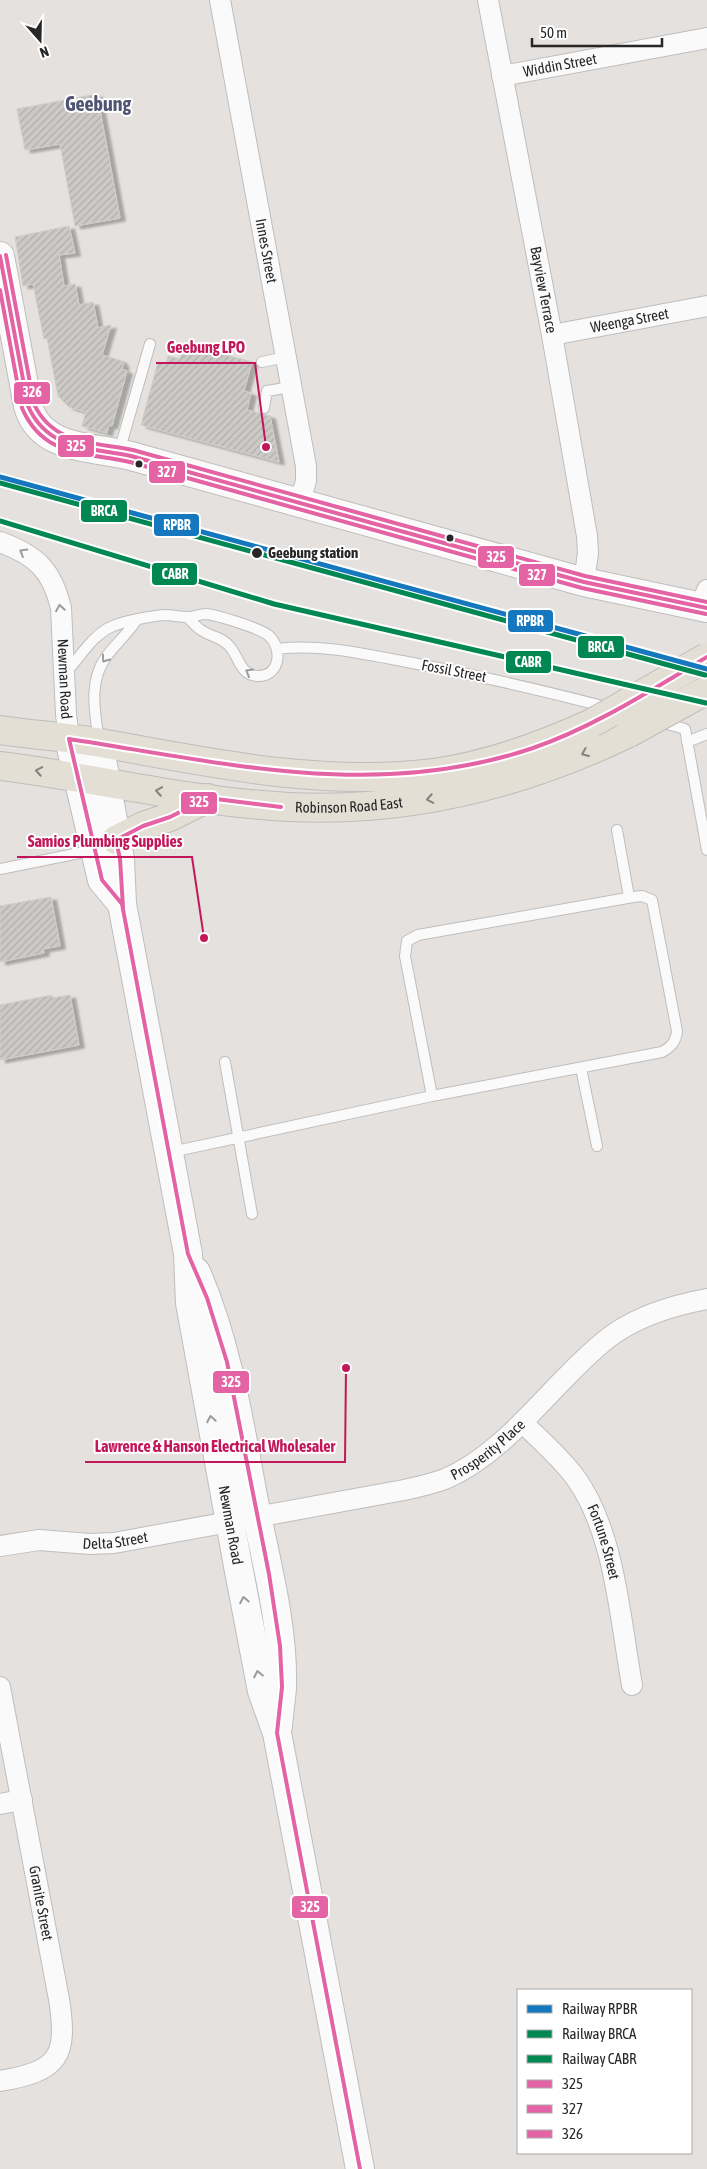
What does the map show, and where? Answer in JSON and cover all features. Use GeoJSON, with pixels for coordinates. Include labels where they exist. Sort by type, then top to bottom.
{"type":"FeatureCollection","features":[{"type":"Feature","properties":{"kind":"main road"},"geometry":{"type":"LineString","coordinates":[[0,256],[4,301],[30,415],[39,428],[54,440],[119,453],[584,582],[705,602]]}},
{"type":"Feature","properties":{"kind":"main road","name":"Robinson Road East"},"geometry":{"type":"LineString","coordinates":[[0,730],[100,743],[149,753],[281,772],[342,777],[401,776],[436,772],[500,758],[532,748],[592,723],[707,657]]}},
{"type":"Feature","properties":{"kind":"main road","name":"Robinson Road East"},"geometry":{"type":"LineString","coordinates":[[0,766],[251,804],[328,808],[411,802],[476,789],[528,775],[566,761],[631,720],[707,690]]}},
{"type":"Feature","properties":{"kind":"main road","name":"Newman Road"},"geometry":{"type":"LineString","coordinates":[[69,739],[77,778],[105,845],[120,859],[122,904],[188,1254],[190,1303],[229,1522],[262,1691],[277,1733],[360,2169]]}},
{"type":"Feature","properties":{"kind":"main road","name":"Newman Road"},"geometry":{"type":"LineString","coordinates":[[100,743],[106,783],[105,845]]}},
{"type":"Feature","properties":{"kind":"main road"},"geometry":{"type":"LineString","coordinates":[[105,845],[208,798]]}},
{"type":"Feature","properties":{"kind":"main road","name":"Newman Road"},"geometry":{"type":"LineString","coordinates":[[188,1254],[208,1298],[227,1362],[271,1584],[280,1646],[282,1687],[277,1733]]}},
{"type":"Feature","properties":{"kind":"street","name":"Innes Street"},"geometry":{"type":"LineString","coordinates":[[220,0],[306,466],[306,481],[300,502]]}},
{"type":"Feature","properties":{"kind":"street","name":"Bayview Terrace"},"geometry":{"type":"LineString","coordinates":[[488,0],[552,335],[587,536],[588,553],[584,582]]}},
{"type":"Feature","properties":{"kind":"street","name":"Widdin Street"},"geometry":{"type":"LineString","coordinates":[[502,76],[707,38]]}},
{"type":"Feature","properties":{"kind":"street","name":"Weenga Street"},"geometry":{"type":"LineString","coordinates":[[552,335],[707,306]]}},
{"type":"Feature","properties":{"kind":"street","name":"Newman Road"},"geometry":{"type":"LineString","coordinates":[[0,542],[16,548],[43,566],[52,579],[61,608],[69,739]]}},
{"type":"Feature","properties":{"kind":"street","name":"Prosperity Place"},"geometry":{"type":"LineString","coordinates":[[229,1522],[404,1490],[444,1480],[470,1466],[485,1455],[614,1333],[665,1308],[707,1299]]}},
{"type":"Feature","properties":{"kind":"street","name":"Fortune Street"},"geometry":{"type":"LineString","coordinates":[[522,1422],[563,1462],[575,1477],[597,1516],[608,1553],[632,1685]]}},
{"type":"Feature","properties":{"kind":"street","name":"Delta Street"},"geometry":{"type":"LineString","coordinates":[[0,1546],[39,1540],[102,1544],[229,1522]]}},
{"type":"Feature","properties":{"kind":"street","name":"Granite Street"},"geometry":{"type":"LineString","coordinates":[[0,1687],[59,1999],[63,2033],[59,2052],[46,2066],[29,2074],[0,2081]]}},
{"type":"Feature","properties":{"kind":"street"},"geometry":{"type":"LineString","coordinates":[[0,1804],[22,1800]]}},
{"type":"Feature","properties":{"kind":"lane"},"geometry":{"type":"LineString","coordinates":[[119,453],[150,344]]}},
{"type":"Feature","properties":{"kind":"lane"},"geometry":{"type":"LineString","coordinates":[[262,362],[286,358]]}},
{"type":"Feature","properties":{"kind":"lane"},"geometry":{"type":"LineString","coordinates":[[264,408],[267,391],[291,387]]}},
{"type":"Feature","properties":{"kind":"lane"},"geometry":{"type":"LineString","coordinates":[[64,674],[78,662],[88,646],[113,626],[164,615],[187,617],[207,614],[255,628],[267,634],[274,641],[278,649],[277,662],[273,670],[266,675],[257,676],[249,674],[238,663],[227,643],[201,630],[187,617]]}},
{"type":"Feature","properties":{"kind":"lane"},"geometry":{"type":"LineString","coordinates":[[100,743],[94,706],[96,678],[100,666],[106,657],[136,621]]}},
{"type":"Feature","properties":{"kind":"lane","name":"Fossil Street"},"geometry":{"type":"LineString","coordinates":[[278,649],[305,646],[348,651],[498,680],[631,720],[685,728],[687,742]]}},
{"type":"Feature","properties":{"kind":"lane"},"geometry":{"type":"LineString","coordinates":[[707,734],[687,742],[707,850]]}},
{"type":"Feature","properties":{"kind":"lane"},"geometry":{"type":"LineString","coordinates":[[617,830],[629,898]]}},
{"type":"Feature","properties":{"kind":"lane"},"geometry":{"type":"LineString","coordinates":[[0,869],[105,845]]}},
{"type":"Feature","properties":{"kind":"lane"},"geometry":{"type":"LineString","coordinates":[[170,1152],[432,1096],[662,1052],[670,1047],[676,1039],[677,1032],[652,900],[642,896],[629,898],[418,935],[407,941],[406,956],[432,1096]]}},
{"type":"Feature","properties":{"kind":"lane"},"geometry":{"type":"LineString","coordinates":[[225,1062],[252,1214]]}},
{"type":"Feature","properties":{"kind":"lane"},"geometry":{"type":"LineString","coordinates":[[581,1068],[597,1146]]}},
{"type":"Feature","properties":{"kind":"building"},"geometry":{"type":"Polygon","coordinates":[[[97,94],[120,218],[75,226],[60,144],[25,150],[17,109],[97,94]]]}},
{"type":"Feature","properties":{"kind":"building"},"geometry":{"type":"Polygon","coordinates":[[[69,226],[75,253],[59,255],[64,286],[75,284],[79,305],[93,302],[98,328],[111,325],[102,355],[122,361],[121,364],[124,364],[122,369],[127,371],[112,426],[109,425],[107,433],[82,426],[86,412],[69,407],[58,396],[47,338],[44,339],[33,284],[23,286],[15,237],[69,226]]]}},
{"type":"Feature","properties":{"kind":"building"},"geometry":{"type":"Polygon","coordinates":[[[184,344],[252,362],[244,391],[251,393],[247,410],[270,416],[279,462],[141,425],[158,362],[166,363],[168,356],[180,359],[184,344]]]}},
{"type":"Feature","properties":{"kind":"building"},"geometry":{"type":"Polygon","coordinates":[[[51,897],[60,946],[43,949],[44,953],[0,962],[0,906],[51,897]]]}},
{"type":"Feature","properties":{"kind":"building"},"geometry":{"type":"Polygon","coordinates":[[[52,995],[52,998],[70,995],[79,1045],[0,1060],[0,1005],[52,995]]]}},
{"type":"Feature","properties":{"kind":"railway"},"geometry":{"type":"LineString","coordinates":[[0,486],[707,678]]}},
{"type":"Feature","properties":{"kind":"rail line","name":"RPBR"},"geometry":{"type":"LineString","coordinates":[[0,477],[707,669]]}},
{"type":"Feature","properties":{"kind":"rail line","name":"BRCA"},"geometry":{"type":"LineString","coordinates":[[0,483],[705,675]]}},
{"type":"Feature","properties":{"kind":"rail line","name":"CABR"},"geometry":{"type":"LineString","coordinates":[[0,521],[274,604],[706,703]]}},
{"type":"Feature","properties":{"kind":"transit line","name":"326"},"geometry":{"type":"LineString","coordinates":[[6,255],[34,404],[42,417],[63,434],[90,443],[133,450],[585,576],[707,602]]}},
{"type":"Feature","properties":{"kind":"transit line","name":"325"},"geometry":{"type":"LineString","coordinates":[[0,256],[28,406],[36,421],[47,432],[58,439],[85,448],[131,456],[584,582],[707,608]]}},
{"type":"Feature","properties":{"kind":"transit line","name":"327"},"geometry":{"type":"LineString","coordinates":[[0,290],[22,408],[31,424],[41,436],[53,444],[67,450],[130,462],[582,588],[706,614]]}},
{"type":"Feature","properties":{"kind":"transit line","name":"325"},"geometry":{"type":"LineString","coordinates":[[360,2169],[277,1733],[282,1687],[280,1646],[269,1574],[227,1362],[207,1298],[188,1254],[122,904],[102,880],[69,739],[186,758],[301,772],[359,775],[417,772],[475,764],[533,748],[556,739],[600,719],[707,657]]}},
{"type":"Feature","properties":{"kind":"transit line","name":"325"},"geometry":{"type":"LineString","coordinates":[[123,907],[120,859],[116,840],[143,826],[170,817],[208,798],[281,807]]}},
{"type":"Feature","properties":{"kind":"place","name":"Geebung LPO"},"geometry":{"type":"Point","coordinates":[266,447]}},
{"type":"Feature","properties":{"kind":"place","name":"Geebung station"},"geometry":{"type":"Point","coordinates":[257,553]}},
{"type":"Feature","properties":{"kind":"place","name":"Samios Plumbing Supplies"},"geometry":{"type":"Point","coordinates":[204,938]}},
{"type":"Feature","properties":{"kind":"place","name":"Lawrence & Hanson Electrical Wholesaler"},"geometry":{"type":"Point","coordinates":[346,1368]}},
{"type":"Feature","properties":{"kind":"district","name":"Geebung"},"geometry":{"type":"Point","coordinates":[98,104]}}]}
